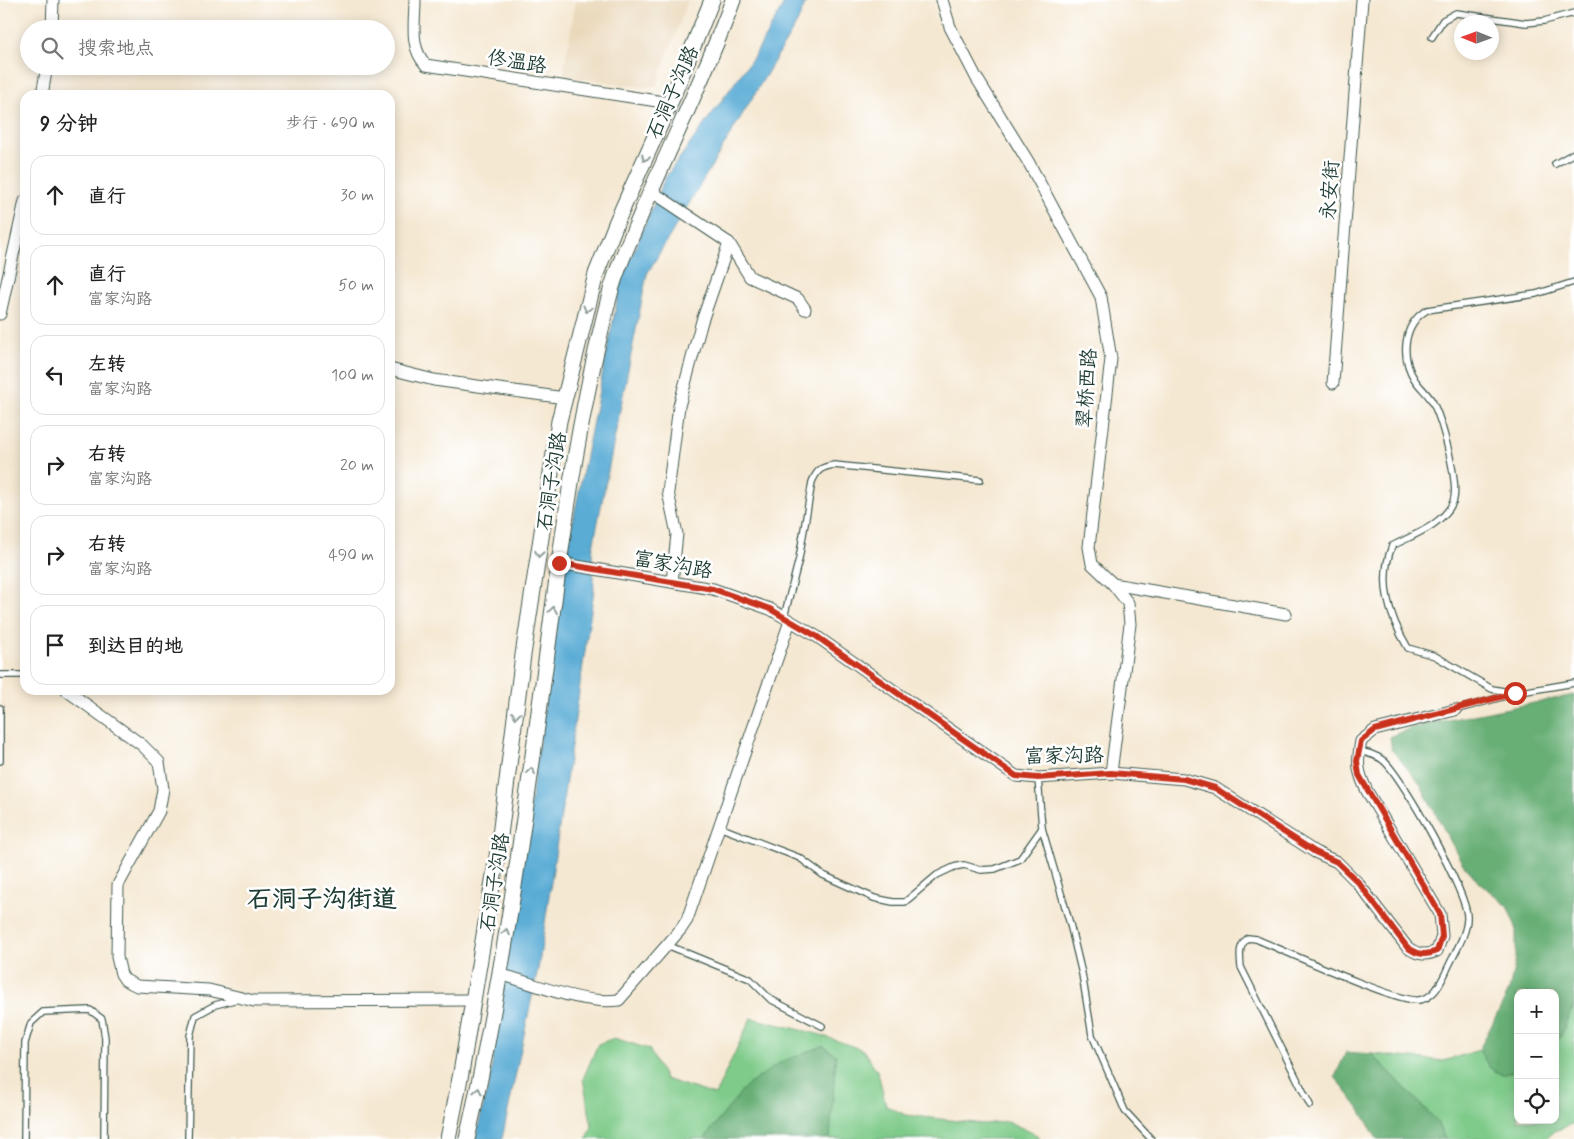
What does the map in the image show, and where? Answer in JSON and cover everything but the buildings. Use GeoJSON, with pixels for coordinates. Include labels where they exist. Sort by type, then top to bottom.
{"type":"FeatureCollection","features":[{"type":"Feature","properties":{"kind":"main road","name":"石洞子沟路"},"geometry":{"type":"LineString","coordinates":[[448,1139],[498,852],[523,655],[559,421],[596,274],[712,0]]}},
{"type":"Feature","properties":{"kind":"main road","name":"石洞子沟路"},"geometry":{"type":"LineString","coordinates":[[467,1139],[501,974],[562,564],[580,426],[598,342],[614,278],[654,193],[733,0]]}},
{"type":"Feature","properties":{"kind":"street"},"geometry":{"type":"LineString","coordinates":[[52,20],[53,0]]}},
{"type":"Feature","properties":{"kind":"street","name":"佟温路"},"geometry":{"type":"LineString","coordinates":[[415,0],[414,43],[418,56],[426,65],[670,103]]}},
{"type":"Feature","properties":{"kind":"street","name":"翠桥西路"},"geometry":{"type":"LineString","coordinates":[[942,0],[950,27],[976,77],[1028,163],[1101,296],[1111,358],[1089,547],[1092,564],[1113,584],[1128,603],[1130,624],[1111,773]]}},
{"type":"Feature","properties":{"kind":"street","name":"永安街"},"geometry":{"type":"LineString","coordinates":[[1333,383],[1362,0]]}},
{"type":"Feature","properties":{"kind":"street"},"geometry":{"type":"LineString","coordinates":[[43,90],[45,75]]}},
{"type":"Feature","properties":{"kind":"street"},"geometry":{"type":"LineString","coordinates":[[654,193],[729,243],[750,277],[798,299],[805,309]]}},
{"type":"Feature","properties":{"kind":"street"},"geometry":{"type":"LineString","coordinates":[[0,314],[20,224]]}},
{"type":"Feature","properties":{"kind":"street"},"geometry":{"type":"LineString","coordinates":[[672,582],[677,534],[668,492],[679,406],[702,321],[729,243]]}},
{"type":"Feature","properties":{"kind":"street"},"geometry":{"type":"LineString","coordinates":[[395,370],[434,380],[565,398]]}},
{"type":"Feature","properties":{"kind":"street","name":"富家沟路"},"geometry":{"type":"LineString","coordinates":[[562,564],[713,589],[770,609],[816,636],[1016,776],[1038,778],[1111,773],[1184,779],[1215,788],[1315,852],[1337,862],[1358,882],[1407,947],[1416,953],[1427,955],[1437,951],[1442,936],[1440,914],[1359,775],[1359,751]]}},
{"type":"Feature","properties":{"kind":"street"},"geometry":{"type":"LineString","coordinates":[[1113,584],[1286,614]]}},
{"type":"Feature","properties":{"kind":"street"},"geometry":{"type":"LineString","coordinates":[[501,974],[588,999],[604,1002],[619,1000],[687,920],[787,619]]}},
{"type":"Feature","properties":{"kind":"street"},"geometry":{"type":"LineString","coordinates":[[73,695],[142,745],[159,762],[163,789],[159,811],[118,885],[116,937],[121,974],[125,980],[137,986],[209,990],[254,1001],[473,1000]]}},
{"type":"Feature","properties":{"kind":"street"},"geometry":{"type":"LineString","coordinates":[[1359,751],[1361,741],[1375,730],[1455,710]]}},
{"type":"Feature","properties":{"kind":"lane"},"geometry":{"type":"LineString","coordinates":[[1432,37],[1443,20],[1456,13],[1526,23],[1574,14]]}},
{"type":"Feature","properties":{"kind":"lane"},"geometry":{"type":"LineString","coordinates":[[1555,164],[1574,153]]}},
{"type":"Feature","properties":{"kind":"lane"},"geometry":{"type":"LineString","coordinates":[[1515,693],[1492,689],[1435,656],[1408,648],[1395,625],[1386,601],[1387,560],[1392,546],[1424,529],[1443,516],[1454,501],[1455,485],[1440,420],[1433,403],[1415,380],[1408,363],[1405,343],[1415,317],[1427,310],[1536,294],[1574,282]]}},
{"type":"Feature","properties":{"kind":"lane"},"geometry":{"type":"LineString","coordinates":[[787,619],[812,482],[822,466],[834,465],[980,480]]}},
{"type":"Feature","properties":{"kind":"lane"},"geometry":{"type":"LineString","coordinates":[[0,675],[20,675]]}},
{"type":"Feature","properties":{"kind":"lane"},"geometry":{"type":"LineString","coordinates":[[1455,710],[1515,693],[1574,683]]}},
{"type":"Feature","properties":{"kind":"lane"},"geometry":{"type":"LineString","coordinates":[[0,708],[0,761]]}},
{"type":"Feature","properties":{"kind":"lane"},"geometry":{"type":"LineString","coordinates":[[1310,1105],[1241,967],[1239,952],[1242,942],[1248,938],[1256,939],[1366,985],[1408,1000],[1418,1000],[1428,997],[1438,988],[1466,925],[1466,903],[1409,795],[1396,774],[1382,759],[1359,751]]}},
{"type":"Feature","properties":{"kind":"lane"},"geometry":{"type":"LineString","coordinates":[[1038,778],[1042,828],[1072,932],[1092,1035],[1125,1112],[1151,1139]]}},
{"type":"Feature","properties":{"kind":"lane"},"geometry":{"type":"LineString","coordinates":[[719,827],[800,858],[823,874],[874,898],[893,902],[905,902],[937,875],[954,867],[964,865],[981,870],[995,869],[1020,859],[1042,828]]}},
{"type":"Feature","properties":{"kind":"lane"},"geometry":{"type":"LineString","coordinates":[[667,944],[750,979],[770,999],[822,1026]]}},
{"type":"Feature","properties":{"kind":"lane"},"geometry":{"type":"LineString","coordinates":[[188,1139],[190,1036],[195,1016],[215,1005],[243,998]]}},
{"type":"Feature","properties":{"kind":"lane"},"geometry":{"type":"LineString","coordinates":[[24,1139],[25,1043],[31,1023],[43,1012],[90,1010],[102,1019],[105,1038],[104,1139]]}},
{"type":"Feature","properties":{"kind":"shaded area"},"geometry":{"type":"Polygon","coordinates":[[[576,0],[688,0],[656,86],[643,87],[563,76],[576,0]]]}},
{"type":"Feature","properties":{"kind":"green space"},"geometry":{"type":"Polygon","coordinates":[[[1574,695],[1574,1004],[1559,1038],[1559,989],[1514,989],[1514,1070],[1502,1075],[1490,1068],[1479,1050],[1509,991],[1516,958],[1516,927],[1507,906],[1480,883],[1462,863],[1420,784],[1392,750],[1390,737],[1413,727],[1574,695]]]}},
{"type":"Feature","properties":{"kind":"green space"},"geometry":{"type":"Polygon","coordinates":[[[1574,1004],[1574,1123],[1555,1131],[1546,1139],[1445,1139],[1436,1120],[1372,1054],[1444,1061],[1479,1050],[1490,1068],[1502,1075],[1514,1070],[1514,1124],[1559,1124],[1560,1037],[1574,1004]]]}},
{"type":"Feature","properties":{"kind":"green space"},"geometry":{"type":"Polygon","coordinates":[[[751,1018],[818,1034],[863,1050],[878,1072],[886,1106],[906,1115],[984,1124],[1007,1121],[1037,1135],[1040,1139],[830,1139],[830,1137],[709,1134],[704,1139],[587,1139],[592,1127],[583,1079],[598,1044],[614,1038],[649,1049],[665,1079],[715,1095],[751,1018]]]}},
{"type":"Feature","properties":{"kind":"green space"},"geometry":{"type":"Polygon","coordinates":[[[823,1046],[836,1055],[830,1139],[704,1139],[745,1087],[781,1062],[823,1046]]]}},
{"type":"Feature","properties":{"kind":"green space"},"geometry":{"type":"Polygon","coordinates":[[[1346,1052],[1372,1054],[1436,1120],[1445,1139],[1377,1139],[1359,1108],[1335,1077],[1346,1052]]]}},
{"type":"Feature","properties":{"kind":"water"},"geometry":{"type":"Polygon","coordinates":[[[786,0],[807,0],[797,23],[647,274],[592,552],[594,590],[539,964],[502,1139],[475,1139],[490,1079],[568,546],[621,281],[665,178],[755,55],[786,0]]]}},
{"type":"Feature","properties":{"kind":"district","name":"石洞子沟街道"},"geometry":{"type":"Point","coordinates":[322,898]}},
{"type":"Feature","properties":{"kind":"route"},"geometry":{"type":"LineString","coordinates":[[559,563],[713,589],[770,609],[816,636],[1016,776],[1038,778],[1111,773],[1184,779],[1215,788],[1315,852],[1337,862],[1358,882],[1377,910],[1407,947],[1416,953],[1427,955],[1437,951],[1442,936],[1440,914],[1359,775],[1357,761],[1361,741],[1375,730],[1515,693]]}}]}
